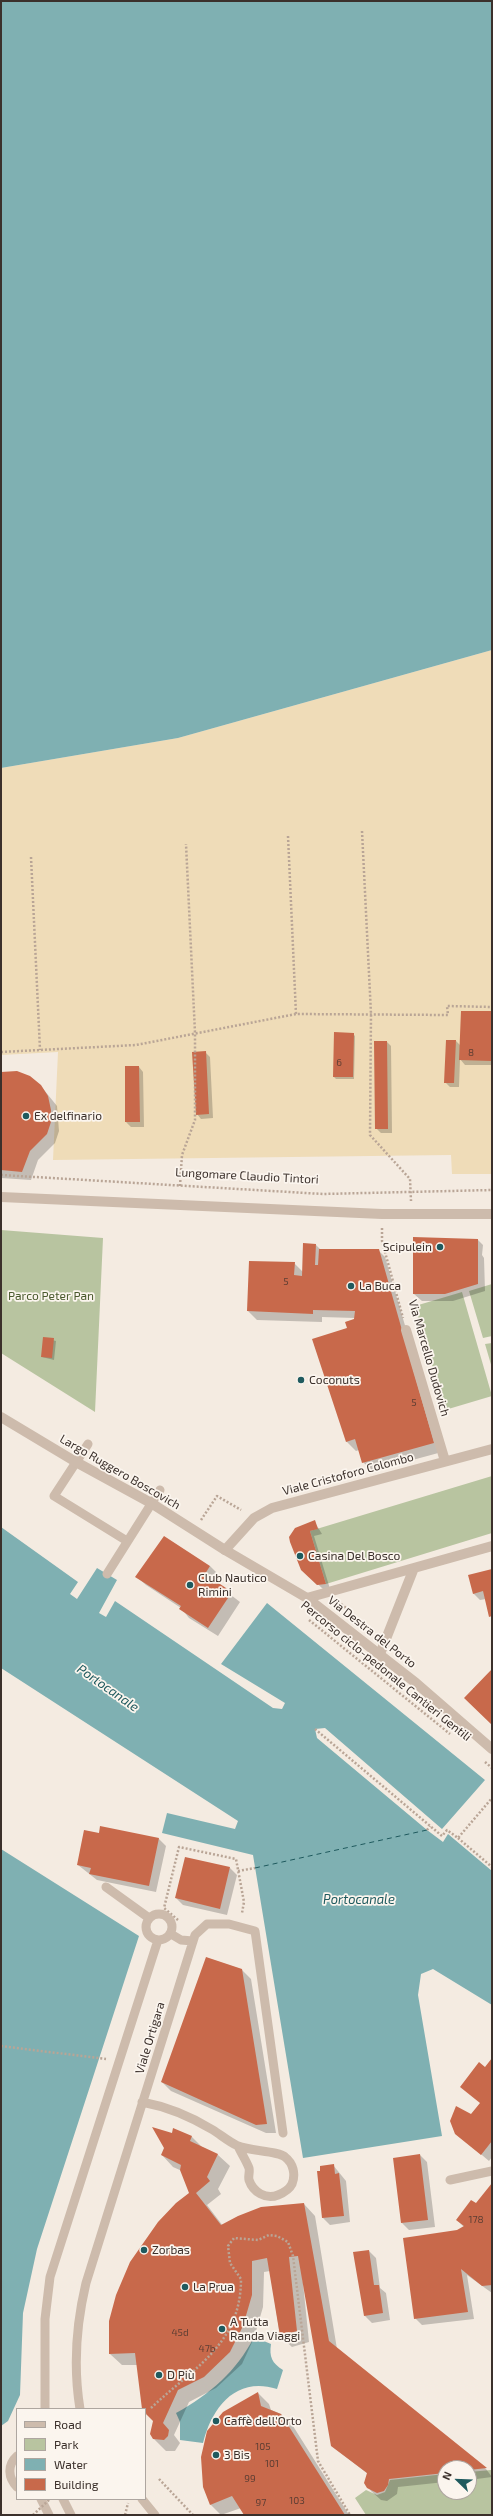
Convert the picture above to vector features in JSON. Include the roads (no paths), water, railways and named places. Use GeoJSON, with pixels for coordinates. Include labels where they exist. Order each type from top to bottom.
{"type":"FeatureCollection","features":[{"type":"Feature","properties":{"kind":"street"},"geometry":{"type":"LineString","coordinates":[[1,1196],[382,1214],[492,1214]]}},
{"type":"Feature","properties":{"kind":"street","name":"Via Marcello Dudovich"},"geometry":{"type":"LineString","coordinates":[[406,1330],[445,1461]]}},
{"type":"Feature","properties":{"kind":"street","name":"Largo Ruggero Boscovich"},"geometry":{"type":"LineString","coordinates":[[1,1417],[76,1462],[152,1503],[225,1550]]}},
{"type":"Feature","properties":{"kind":"street","name":"Viale Cristoforo Colombo"},"geometry":{"type":"LineString","coordinates":[[225,1550],[254,1518],[272,1508],[492,1449]]}},
{"type":"Feature","properties":{"kind":"street"},"geometry":{"type":"LineString","coordinates":[[307,1598],[492,1546]]}},
{"type":"Feature","properties":{"kind":"street","name":"Via Destra del Porto"},"geometry":{"type":"LineString","coordinates":[[225,1550],[307,1598],[380,1654],[492,1749]]}},
{"type":"Feature","properties":{"kind":"street"},"geometry":{"type":"LineString","coordinates":[[380,1654],[414,1568]]}},
{"type":"Feature","properties":{"kind":"lane"},"geometry":{"type":"LineString","coordinates":[[88,1444],[54,1496],[127,1541]]}},
{"type":"Feature","properties":{"kind":"lane"},"geometry":{"type":"LineString","coordinates":[[107,1574],[160,1490]]}},
{"type":"Feature","properties":{"kind":"lane"},"geometry":{"type":"LineString","coordinates":[[106,1887],[149,1918]]}},
{"type":"Feature","properties":{"kind":"lane"},"geometry":{"type":"LineString","coordinates":[[157,1913],[166,1914],[173,1925],[171,1934],[164,1939],[158,1940],[152,1938],[146,1930],[149,1918],[157,1913]]}},
{"type":"Feature","properties":{"kind":"lane","name":"Viale Ortigara"},"geometry":{"type":"LineString","coordinates":[[80,2408],[76,2385],[76,2350],[79,2311],[96,2250],[193,1941],[195,1935],[207,1924],[229,1924],[254,1931],[283,2133]]}},
{"type":"Feature","properties":{"kind":"lane"},"geometry":{"type":"LineString","coordinates":[[171,1934],[181,1940],[193,1941]]}},
{"type":"Feature","properties":{"kind":"lane"},"geometry":{"type":"LineString","coordinates":[[45,2408],[45,2319],[50,2277],[158,1940]]}},
{"type":"Feature","properties":{"kind":"lane"},"geometry":{"type":"LineString","coordinates":[[142,2102],[168,2107],[194,2118],[238,2146],[284,2156],[291,2164],[294,2174],[291,2185],[284,2193],[274,2197],[263,2196],[254,2189],[249,2180],[249,2169],[238,2146]]}},
{"type":"Feature","properties":{"kind":"lane"},"geometry":{"type":"LineString","coordinates":[[450,2180],[492,2170]]}},
{"type":"Feature","properties":{"kind":"lane"},"geometry":{"type":"LineString","coordinates":[[16,2457],[5,2473],[16,2486]]}},
{"type":"Feature","properties":{"kind":"lane"},"geometry":{"type":"LineString","coordinates":[[42,2500],[49,2515]]}},
{"type":"Feature","properties":{"kind":"lane"},"geometry":{"type":"LineString","coordinates":[[64,2500],[71,2515]]}},
{"type":"Feature","properties":{"kind":"lane"},"geometry":{"type":"LineString","coordinates":[[146,2507],[155,2515]]}},
{"type":"Feature","properties":{"kind":"water"},"geometry":{"type":"Polygon","coordinates":[[[1,1],[492,1],[492,650],[178,738],[1,768],[1,1]]]}},
{"type":"Feature","properties":{"kind":"water","name":"Portocanale"},"geometry":{"type":"Polygon","coordinates":[[[1,1527],[78,1582],[70,1594],[77,1599],[97,1568],[117,1580],[99,1613],[106,1617],[115,1601],[273,1708],[282,1709],[285,1703],[221,1664],[267,1603],[485,1780],[442,1829],[325,1728],[315,1729],[317,1738],[427,1830],[443,1842],[448,1834],[492,1871],[492,2005],[433,1969],[421,1974],[418,1995],[442,2136],[303,2158],[253,1855],[162,1833],[167,1813],[235,1829],[238,1821],[1,1668],[1,1527]]]}},
{"type":"Feature","properties":{"kind":"water"},"geometry":{"type":"Polygon","coordinates":[[[1,1849],[139,1936],[37,2249],[23,2313],[20,2395],[8,2421],[1,2426],[1,1849]]]}},
{"type":"Feature","properties":{"kind":"water"},"geometry":{"type":"Polygon","coordinates":[[[254,2337],[271,2344],[270,2353],[272,2359],[276,2365],[283,2370],[277,2389],[262,2386],[249,2387],[238,2391],[228,2398],[220,2407],[207,2430],[203,2443],[180,2440],[180,2422],[176,2413],[200,2398],[221,2381],[239,2361],[254,2337]]]}},
{"type":"Feature","properties":{"kind":"place","name":"Ex delfinario"},"geometry":{"type":"Point","coordinates":[26,1116]}},
{"type":"Feature","properties":{"kind":"place","name":"Scipulein"},"geometry":{"type":"Point","coordinates":[440,1247]}},
{"type":"Feature","properties":{"kind":"place","name":"La Buca"},"geometry":{"type":"Point","coordinates":[351,1286]}},
{"type":"Feature","properties":{"kind":"place","name":"Coconuts"},"geometry":{"type":"Point","coordinates":[301,1380]}},
{"type":"Feature","properties":{"kind":"place","name":"Casina Del Bosco"},"geometry":{"type":"Point","coordinates":[300,1556]}},
{"type":"Feature","properties":{"kind":"place","name":"Club Nautico Rimini"},"geometry":{"type":"Point","coordinates":[190,1585]}},
{"type":"Feature","properties":{"kind":"place","name":"Zorbas"},"geometry":{"type":"Point","coordinates":[144,2250]}},
{"type":"Feature","properties":{"kind":"place","name":"La Prua"},"geometry":{"type":"Point","coordinates":[185,2287]}},
{"type":"Feature","properties":{"kind":"place","name":"A Tutta Randa Viaggi"},"geometry":{"type":"Point","coordinates":[222,2329]}},
{"type":"Feature","properties":{"kind":"place","name":"D Più"},"geometry":{"type":"Point","coordinates":[159,2375]}},
{"type":"Feature","properties":{"kind":"place","name":"Caffè dell'Orto"},"geometry":{"type":"Point","coordinates":[216,2421]}},
{"type":"Feature","properties":{"kind":"place","name":"3 Bis"},"geometry":{"type":"Point","coordinates":[216,2455]}},
{"type":"Feature","properties":{"kind":"park label","name":"Parco Peter Pan"},"geometry":{"type":"Point","coordinates":[51,1296]}}]}
